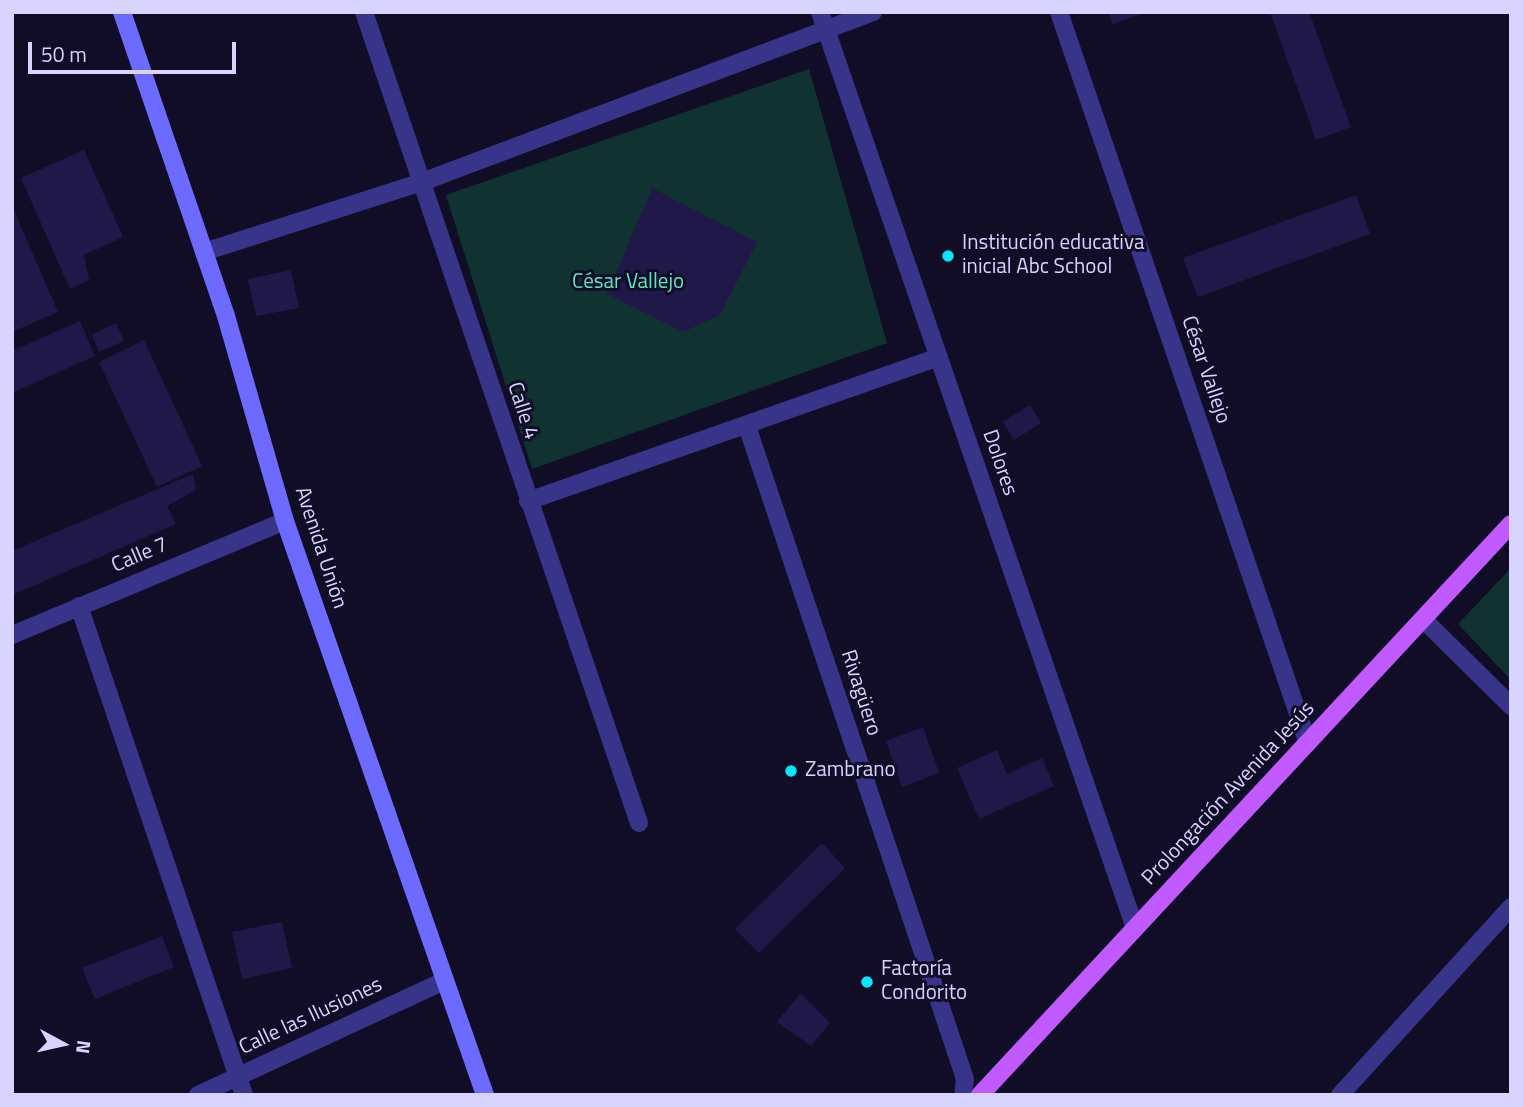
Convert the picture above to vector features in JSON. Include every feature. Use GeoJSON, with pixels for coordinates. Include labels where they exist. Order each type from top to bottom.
{"type":"FeatureCollection","features":[{"type":"Feature","properties":{"kind":"main road","name":"Prolongación Avenida Jesús"},"geometry":{"type":"LineString","coordinates":[[981,1095],[1511,524]]}},
{"type":"Feature","properties":{"kind":"street","name":"Avenida Unión"},"geometry":{"type":"LineString","coordinates":[[122,12],[226,316],[285,521],[485,1095]]}},
{"type":"Feature","properties":{"kind":"street","name":"Calle 4"},"geometry":{"type":"LineString","coordinates":[[364,12],[639,823]]}},
{"type":"Feature","properties":{"kind":"street","name":"Dolores"},"geometry":{"type":"LineString","coordinates":[[820,12],[1135,928]]}},
{"type":"Feature","properties":{"kind":"street"},"geometry":{"type":"LineString","coordinates":[[204,253],[422,182],[873,12]]}},
{"type":"Feature","properties":{"kind":"street","name":"César Vallejo"},"geometry":{"type":"LineString","coordinates":[[1059,12],[1308,743]]}},
{"type":"Feature","properties":{"kind":"street"},"geometry":{"type":"LineString","coordinates":[[528,501],[939,357]]}},
{"type":"Feature","properties":{"kind":"street","name":"Rivagüero"},"geometry":{"type":"LineString","coordinates":[[747,425],[965,1079],[962,1095]]}},
{"type":"Feature","properties":{"kind":"street","name":"Calle 7"},"geometry":{"type":"LineString","coordinates":[[12,635],[285,521]]}},
{"type":"Feature","properties":{"kind":"street"},"geometry":{"type":"LineString","coordinates":[[79,606],[244,1095]]}},
{"type":"Feature","properties":{"kind":"street"},"geometry":{"type":"LineString","coordinates":[[1423,619],[1511,706]]}},
{"type":"Feature","properties":{"kind":"street"},"geometry":{"type":"LineString","coordinates":[[1340,1095],[1511,907]]}},
{"type":"Feature","properties":{"kind":"street","name":"Calle las Ilusiones"},"geometry":{"type":"LineString","coordinates":[[198,1095],[444,981]]}},
{"type":"Feature","properties":{"kind":"green space","name":"César Vallejo"},"geometry":{"type":"Polygon","coordinates":[[[809,69],[887,343],[532,469],[446,195],[809,69]]]}},
{"type":"Feature","properties":{"kind":"green space"},"geometry":{"type":"Polygon","coordinates":[[[1511,568],[1511,680],[1458,624],[1511,568]]]}},
{"type":"Feature","properties":{"kind":"building"},"geometry":{"type":"Polygon","coordinates":[[[1108,12],[1145,12],[1145,13],[1113,24],[1108,12]]]}},
{"type":"Feature","properties":{"kind":"building"},"geometry":{"type":"Polygon","coordinates":[[[1270,12],[1309,12],[1351,127],[1316,140],[1270,12]]]}},
{"type":"Feature","properties":{"kind":"building"},"geometry":{"type":"Polygon","coordinates":[[[84,150],[123,237],[84,255],[89,280],[70,289],[21,178],[84,150]]]}},
{"type":"Feature","properties":{"kind":"building"},"geometry":{"type":"Polygon","coordinates":[[[652,188],[757,242],[720,315],[683,332],[607,294],[652,188]]]}},
{"type":"Feature","properties":{"kind":"building"},"geometry":{"type":"Polygon","coordinates":[[[1356,195],[1370,234],[1198,297],[1183,258],[1356,195]]]}},
{"type":"Feature","properties":{"kind":"building"},"geometry":{"type":"Polygon","coordinates":[[[12,206],[58,312],[12,332],[12,206]]]}},
{"type":"Feature","properties":{"kind":"building"},"geometry":{"type":"Polygon","coordinates":[[[291,270],[299,308],[256,316],[248,279],[291,270]]]}},
{"type":"Feature","properties":{"kind":"building"},"geometry":{"type":"Polygon","coordinates":[[[80,321],[95,356],[12,393],[12,351],[80,321]]]}},
{"type":"Feature","properties":{"kind":"building"},"geometry":{"type":"Polygon","coordinates":[[[116,323],[124,341],[99,352],[92,335],[116,323]]]}},
{"type":"Feature","properties":{"kind":"building"},"geometry":{"type":"Polygon","coordinates":[[[144,340],[202,466],[157,487],[99,362],[144,340]]]}},
{"type":"Feature","properties":{"kind":"building"},"geometry":{"type":"Polygon","coordinates":[[[1030,405],[1041,423],[1014,440],[1003,422],[1030,405]]]}},
{"type":"Feature","properties":{"kind":"building"},"geometry":{"type":"Polygon","coordinates":[[[193,474],[196,490],[167,506],[176,524],[12,595],[12,551],[193,474]]]}},
{"type":"Feature","properties":{"kind":"building"},"geometry":{"type":"Polygon","coordinates":[[[923,727],[939,773],[902,787],[886,741],[923,727]]]}},
{"type":"Feature","properties":{"kind":"building"},"geometry":{"type":"Polygon","coordinates":[[[997,750],[1007,774],[1042,758],[1054,786],[979,819],[957,768],[997,750]]]}},
{"type":"Feature","properties":{"kind":"building"},"geometry":{"type":"Polygon","coordinates":[[[822,843],[845,868],[759,953],[735,929],[822,843]]]}},
{"type":"Feature","properties":{"kind":"building"},"geometry":{"type":"Polygon","coordinates":[[[282,922],[292,968],[242,979],[232,932],[282,922]]]}},
{"type":"Feature","properties":{"kind":"building"},"geometry":{"type":"Polygon","coordinates":[[[162,936],[174,967],[95,999],[82,968],[162,936]]]}},
{"type":"Feature","properties":{"kind":"building"},"geometry":{"type":"Polygon","coordinates":[[[801,993],[830,1023],[811,1046],[777,1022],[801,993]]]}},
{"type":"Feature","properties":{"kind":"place","name":"Institución educativa inicial Abc School"},"geometry":{"type":"Point","coordinates":[948,256]}},
{"type":"Feature","properties":{"kind":"place","name":"Zambrano"},"geometry":{"type":"Point","coordinates":[791,771]}},
{"type":"Feature","properties":{"kind":"place","name":"Factoría Condorito"},"geometry":{"type":"Point","coordinates":[867,982]}}]}
